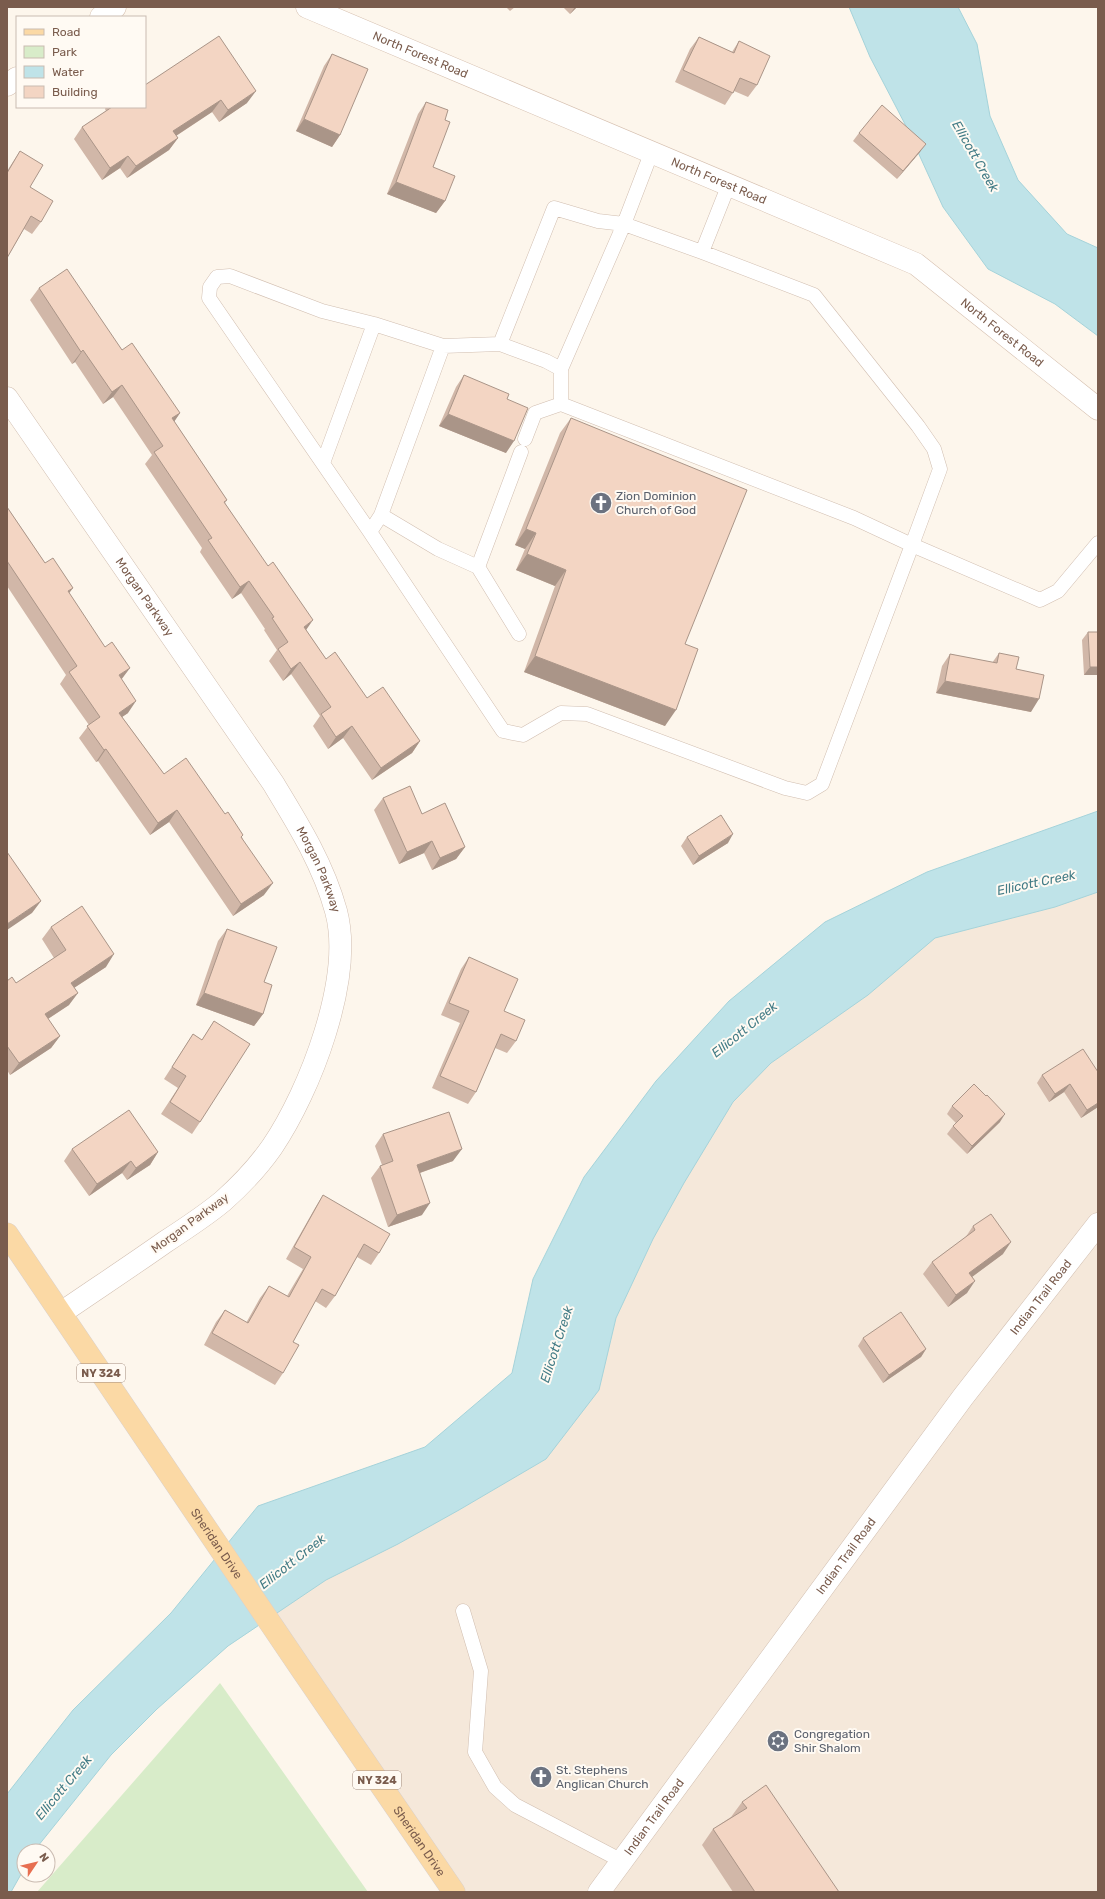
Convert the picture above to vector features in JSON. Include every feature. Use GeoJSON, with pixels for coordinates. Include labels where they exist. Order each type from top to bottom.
{"type":"FeatureCollection","features":[{"type":"Feature","properties":{"kind":"main road","name":"Sheridan Drive"},"geometry":{"type":"LineString","coordinates":[[7,1234],[454,1892]]}},
{"type":"Feature","properties":{"kind":"street"},"geometry":{"type":"LineString","coordinates":[[102,16],[115,7]]}},
{"type":"Feature","properties":{"kind":"street","name":"North Forest Road"},"geometry":{"type":"LineString","coordinates":[[307,7],[652,151],[916,264],[1098,409]]}},
{"type":"Feature","properties":{"kind":"street"},"geometry":{"type":"LineString","coordinates":[[7,85],[16,79]]}},
{"type":"Feature","properties":{"kind":"street","name":"Morgan Parkway"},"geometry":{"type":"LineString","coordinates":[[7,398],[272,783],[309,844],[326,882],[336,913],[341,943],[340,964],[335,997],[313,1066],[295,1108],[272,1147],[248,1177],[221,1202],[61,1313]]}},
{"type":"Feature","properties":{"kind":"street","name":"Indian Trail Road"},"geometry":{"type":"LineString","coordinates":[[599,1892],[963,1397],[1098,1224]]}},
{"type":"Feature","properties":{"kind":"lane"},"geometry":{"type":"LineString","coordinates":[[562,404],[561,369],[624,224],[652,151]]}},
{"type":"Feature","properties":{"kind":"lane"},"geometry":{"type":"LineString","coordinates":[[702,252],[729,184]]}},
{"type":"Feature","properties":{"kind":"lane"},"geometry":{"type":"LineString","coordinates":[[500,344],[554,208],[598,221],[624,224],[814,295],[918,426],[934,449],[940,469],[822,784],[808,793],[785,788],[587,714],[561,713],[523,735],[503,731],[370,532],[209,298],[210,287],[217,277],[230,276],[322,311],[374,324],[443,346],[500,344],[546,361],[561,369]]}},
{"type":"Feature","properties":{"kind":"lane"},"geometry":{"type":"LineString","coordinates":[[323,464],[374,324]]}},
{"type":"Feature","properties":{"kind":"lane"},"geometry":{"type":"LineString","coordinates":[[370,532],[381,515],[443,346]]}},
{"type":"Feature","properties":{"kind":"lane"},"geometry":{"type":"LineString","coordinates":[[478,567],[535,413],[562,404],[854,518],[912,545],[1040,600],[1058,591],[1098,544]]}},
{"type":"Feature","properties":{"kind":"lane"},"geometry":{"type":"LineString","coordinates":[[381,515],[438,550],[478,567],[519,634]]}},
{"type":"Feature","properties":{"kind":"lane"},"geometry":{"type":"LineString","coordinates":[[463,1611],[481,1671],[475,1752],[495,1787],[515,1805],[622,1861]]}},
{"type":"Feature","properties":{"kind":"shaded area"},"geometry":{"type":"Polygon","coordinates":[[[1098,869],[1098,1892],[454,1892],[249,1592],[534,1413],[580,1269],[888,914],[1098,869]]]}},
{"type":"Feature","properties":{"kind":"green space"},"geometry":{"type":"Polygon","coordinates":[[[220,1683],[368,1892],[37,1892],[45,1883],[56,1883],[56,1870],[220,1683]]]}},
{"type":"Feature","properties":{"kind":"water","name":"Ellicott Creek"},"geometry":{"type":"Polygon","coordinates":[[[849,7],[958,7],[977,44],[990,116],[1018,180],[1067,234],[1098,248],[1098,336],[1055,304],[988,269],[943,207],[906,126],[870,57],[849,7]]]}},
{"type":"Feature","properties":{"kind":"water","name":"Ellicott Creek"},"geometry":{"type":"Polygon","coordinates":[[[1098,811],[1098,892],[1055,907],[935,938],[868,995],[771,1063],[733,1102],[684,1183],[653,1239],[616,1318],[599,1390],[546,1459],[398,1544],[326,1580],[228,1646],[157,1709],[111,1755],[40,1843],[16,1843],[16,1883],[11,1892],[7,1892],[7,1794],[73,1710],[171,1613],[258,1506],[425,1447],[512,1373],[533,1279],[584,1177],[656,1081],[729,1001],[825,922],[927,872],[1098,811]]]}},
{"type":"Feature","properties":{"kind":"building"},"geometry":{"type":"Polygon","coordinates":[[[219,36],[256,91],[228,110],[221,100],[173,131],[178,138],[136,166],[128,156],[110,168],[82,127],[110,108],[146,108],[146,84],[219,36]]]}},
{"type":"Feature","properties":{"kind":"building"},"geometry":{"type":"Polygon","coordinates":[[[699,37],[734,53],[739,41],[770,56],[757,85],[740,78],[733,93],[683,70],[699,37]]]}},
{"type":"Feature","properties":{"kind":"building"},"geometry":{"type":"Polygon","coordinates":[[[332,54],[368,69],[340,135],[304,119],[332,54]]]}},
{"type":"Feature","properties":{"kind":"building"},"geometry":{"type":"Polygon","coordinates":[[[426,102],[448,110],[445,120],[450,122],[433,167],[455,176],[445,201],[396,182],[426,102]]]}},
{"type":"Feature","properties":{"kind":"building"},"geometry":{"type":"Polygon","coordinates":[[[882,105],[926,144],[903,171],[859,133],[882,105]]]}},
{"type":"Feature","properties":{"kind":"building"},"geometry":{"type":"Polygon","coordinates":[[[20,151],[43,165],[30,187],[53,201],[41,222],[31,216],[7,258],[7,173],[20,151]]]}},
{"type":"Feature","properties":{"kind":"building"},"geometry":{"type":"Polygon","coordinates":[[[67,269],[122,350],[132,343],[180,413],[172,418],[227,500],[224,502],[268,566],[273,562],[313,620],[304,627],[326,659],[335,652],[367,698],[383,687],[420,741],[381,768],[352,726],[336,737],[321,714],[331,707],[300,662],[291,669],[278,649],[288,642],[272,618],[274,617],[249,581],[240,587],[208,540],[212,538],[154,452],[163,446],[122,385],[112,392],[83,350],[81,352],[39,288],[67,269]]]}},
{"type":"Feature","properties":{"kind":"building"},"geometry":{"type":"Polygon","coordinates":[[[464,375],[509,394],[507,399],[528,408],[514,441],[448,414],[464,375]]]}},
{"type":"Feature","properties":{"kind":"building"},"geometry":{"type":"Polygon","coordinates":[[[571,418],[747,490],[685,644],[698,649],[676,710],[535,656],[566,570],[527,554],[536,533],[526,529],[571,418]]]}},
{"type":"Feature","properties":{"kind":"building"},"geometry":{"type":"Polygon","coordinates":[[[7,507],[45,563],[53,558],[73,588],[68,591],[105,647],[112,642],[130,668],[119,675],[136,701],[119,713],[164,774],[186,758],[225,814],[228,812],[243,835],[241,837],[273,883],[241,904],[177,810],[158,823],[106,749],[104,750],[87,726],[100,717],[69,672],[77,666],[7,561],[7,507]]]}},
{"type":"Feature","properties":{"kind":"building"},"geometry":{"type":"Polygon","coordinates":[[[1088,632],[1098,632],[1098,667],[1090,667],[1088,632]]]}},
{"type":"Feature","properties":{"kind":"building"},"geometry":{"type":"Polygon","coordinates":[[[999,653],[1019,657],[1016,669],[1044,675],[1039,699],[945,681],[950,654],[997,663],[999,653]]]}},
{"type":"Feature","properties":{"kind":"building"},"geometry":{"type":"Polygon","coordinates":[[[410,786],[422,814],[445,803],[465,847],[440,858],[432,841],[407,852],[383,798],[410,786]]]}},
{"type":"Feature","properties":{"kind":"building"},"geometry":{"type":"Polygon","coordinates":[[[721,815],[733,834],[699,856],[687,837],[721,815]]]}},
{"type":"Feature","properties":{"kind":"building"},"geometry":{"type":"Polygon","coordinates":[[[7,852],[41,901],[7,924],[7,852]]]}},
{"type":"Feature","properties":{"kind":"building"},"geometry":{"type":"Polygon","coordinates":[[[82,906],[114,954],[71,983],[78,993],[45,1014],[60,1036],[19,1063],[7,1046],[7,981],[12,977],[16,983],[66,950],[51,927],[82,906]]]}},
{"type":"Feature","properties":{"kind":"building"},"geometry":{"type":"Polygon","coordinates":[[[227,929],[277,947],[264,982],[272,985],[263,1014],[204,993],[227,929]]]}},
{"type":"Feature","properties":{"kind":"building"},"geometry":{"type":"Polygon","coordinates":[[[469,957],[518,979],[504,1011],[525,1020],[516,1041],[501,1034],[476,1092],[440,1076],[469,1011],[449,1003],[469,957]]]}},
{"type":"Feature","properties":{"kind":"building"},"geometry":{"type":"Polygon","coordinates":[[[214,1021],[250,1044],[200,1122],[170,1102],[186,1076],[172,1067],[193,1034],[202,1040],[214,1021]]]}},
{"type":"Feature","properties":{"kind":"building"},"geometry":{"type":"Polygon","coordinates":[[[1083,1049],[1098,1072],[1098,1103],[1087,1110],[1070,1084],[1055,1094],[1042,1075],[1083,1049]]]}},
{"type":"Feature","properties":{"kind":"building"},"geometry":{"type":"Polygon","coordinates":[[[974,1084],[1005,1114],[972,1146],[953,1126],[963,1116],[952,1106],[974,1084]]]}},
{"type":"Feature","properties":{"kind":"building"},"geometry":{"type":"Polygon","coordinates":[[[129,1110],[158,1152],[136,1168],[131,1161],[97,1184],[72,1149],[129,1110]]]}},
{"type":"Feature","properties":{"kind":"building"},"geometry":{"type":"Polygon","coordinates":[[[449,1112],[462,1149],[417,1165],[430,1203],[397,1215],[380,1166],[393,1161],[383,1134],[449,1112]]]}},
{"type":"Feature","properties":{"kind":"building"},"geometry":{"type":"Polygon","coordinates":[[[323,1195],[390,1234],[379,1253],[364,1244],[335,1296],[322,1289],[293,1342],[299,1345],[283,1373],[212,1333],[225,1310],[248,1323],[269,1286],[289,1297],[311,1257],[294,1247],[323,1195]]]}},
{"type":"Feature","properties":{"kind":"building"},"geometry":{"type":"Polygon","coordinates":[[[991,1214],[1011,1242],[969,1273],[975,1281],[956,1295],[932,1262],[975,1230],[973,1226],[991,1214]]]}},
{"type":"Feature","properties":{"kind":"building"},"geometry":{"type":"Polygon","coordinates":[[[901,1312],[926,1349],[889,1375],[863,1338],[901,1312]]]}},
{"type":"Feature","properties":{"kind":"building"},"geometry":{"type":"Polygon","coordinates":[[[766,1785],[839,1892],[755,1892],[713,1829],[747,1808],[742,1802],[766,1785]]]}},
{"type":"Feature","properties":{"kind":"place","name":"Zion Dominion Church of God"},"geometry":{"type":"Point","coordinates":[601,503]}},
{"type":"Feature","properties":{"kind":"place","name":"Congregation Shir Shalom"},"geometry":{"type":"Point","coordinates":[778,1741]}},
{"type":"Feature","properties":{"kind":"place","name":"St. Stephens Anglican Church"},"geometry":{"type":"Point","coordinates":[541,1777]}}]}
